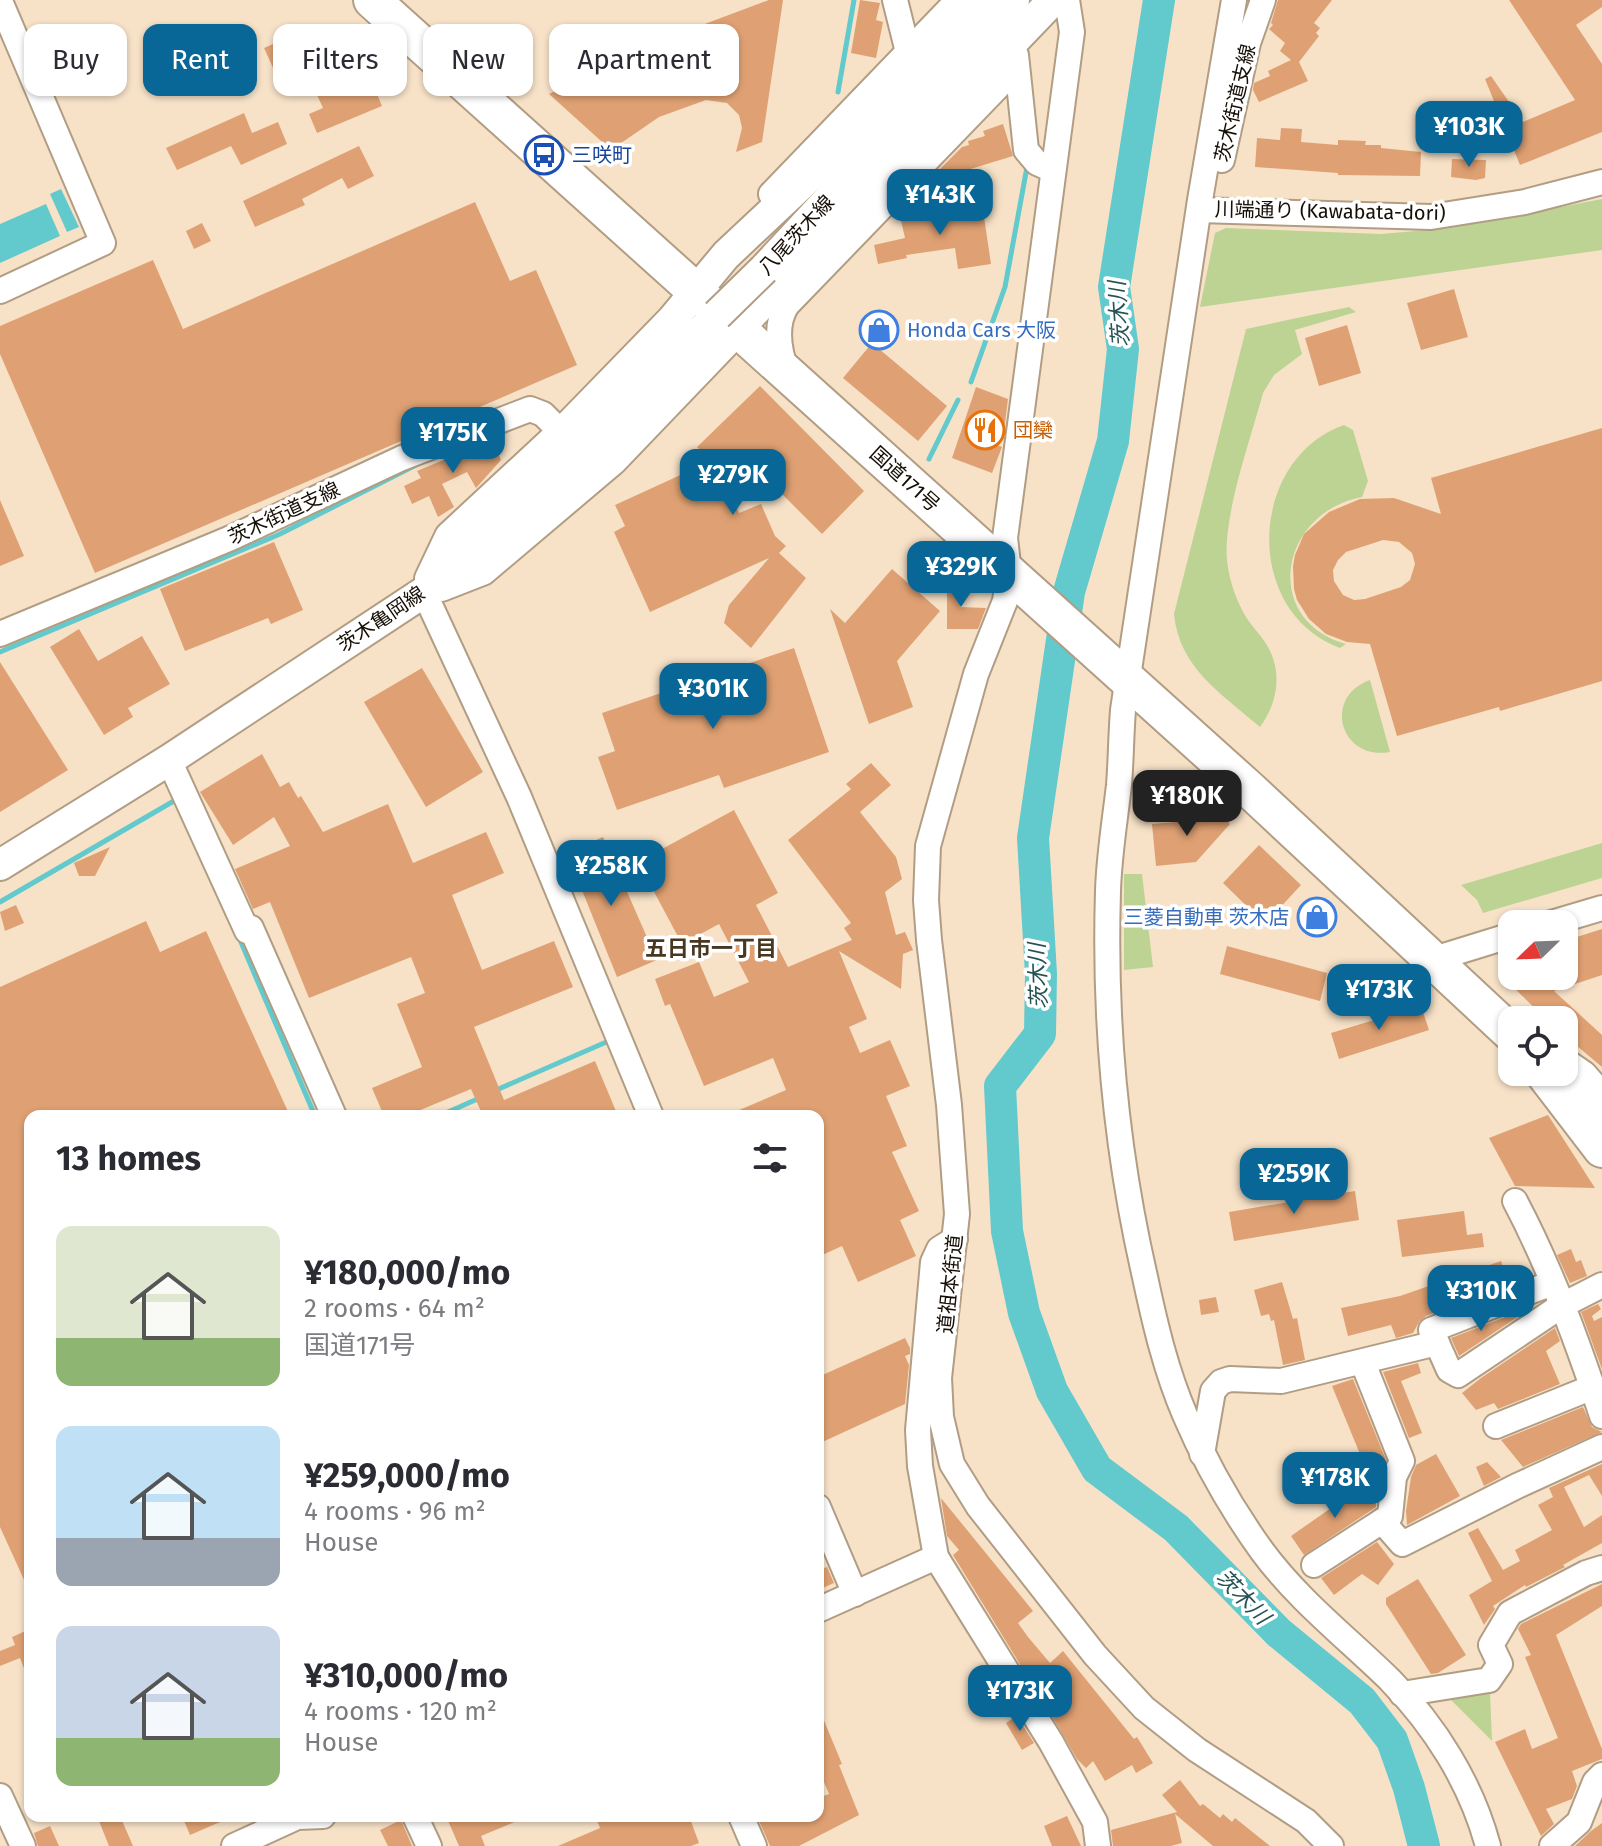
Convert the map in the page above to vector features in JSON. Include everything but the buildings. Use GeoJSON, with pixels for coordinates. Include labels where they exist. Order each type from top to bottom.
{"type":"FeatureCollection","features":[{"type":"Feature","properties":{"kind":"highway","name":"国道171号"},"geometry":{"type":"LineString","coordinates":[[372,0],[1249,789],[1498,1020]]}},
{"type":"Feature","properties":{"kind":"highway"},"geometry":{"type":"LineString","coordinates":[[1554,1086],[1602,1149]]}},
{"type":"Feature","properties":{"kind":"main road"},"geometry":{"type":"LineString","coordinates":[[717,312],[726,255],[892,99],[989,0]]}},
{"type":"Feature","properties":{"kind":"main road","name":"八尾茨木線"},"geometry":{"type":"LineString","coordinates":[[717,312],[764,269],[1014,0]]}},
{"type":"Feature","properties":{"kind":"main road","name":"八尾茨木線"},"geometry":{"type":"LineString","coordinates":[[938,84],[1026,0]]}},
{"type":"Feature","properties":{"kind":"main road"},"geometry":{"type":"LineString","coordinates":[[424,592],[482,570],[612,460],[717,312],[1053,0]]}},
{"type":"Feature","properties":{"kind":"main road"},"geometry":{"type":"LineString","coordinates":[[424,592],[450,537],[562,433],[672,320],[717,312]]}},
{"type":"Feature","properties":{"kind":"main road","name":"茨木亀岡線"},"geometry":{"type":"LineString","coordinates":[[0,865],[169,760],[424,592],[548,486],[717,312]]}},
{"type":"Feature","properties":{"kind":"street"},"geometry":{"type":"LineString","coordinates":[[895,0],[908,52]]}},
{"type":"Feature","properties":{"kind":"street"},"geometry":{"type":"LineString","coordinates":[[717,312],[699,267],[958,0]]}},
{"type":"Feature","properties":{"kind":"street","name":"道祖本街道"},"geometry":{"type":"LineString","coordinates":[[1067,0],[1072,32],[1005,538],[1016,579],[976,674],[927,858],[929,940],[950,1121],[957,1214],[939,1378],[941,1417],[952,1464],[978,1506],[1095,1655],[1144,1708],[1197,1750],[1306,1821],[1331,1846]]}},
{"type":"Feature","properties":{"kind":"street"},"geometry":{"type":"LineString","coordinates":[[1234,0],[1117,670],[1107,967],[1111,1051],[1133,1225],[1154,1321],[1183,1412],[1235,1513],[1277,1571],[1402,1694],[1432,1729],[1463,1779],[1488,1846]]}},
{"type":"Feature","properties":{"kind":"street","name":"茨木街道支線"},"geometry":{"type":"LineString","coordinates":[[1200,205],[1217,186],[1248,43],[1263,0]]}},
{"type":"Feature","properties":{"kind":"street"},"geometry":{"type":"LineString","coordinates":[[0,1],[103,243],[0,291]]}},
{"type":"Feature","properties":{"kind":"street"},"geometry":{"type":"LineString","coordinates":[[787,373],[779,332],[787,305],[1017,61],[1026,150],[1037,163],[1053,170]]}},
{"type":"Feature","properties":{"kind":"street","name":"川端通り (Kawabata-dori)"},"geometry":{"type":"LineString","coordinates":[[1200,205],[1431,217],[1525,202],[1602,182]]}},
{"type":"Feature","properties":{"kind":"street","name":"茨木街道支線"},"geometry":{"type":"LineString","coordinates":[[0,634],[231,538],[402,458],[530,409],[543,414],[562,433]]}},
{"type":"Feature","properties":{"kind":"street"},"geometry":{"type":"LineString","coordinates":[[424,592],[519,797],[649,1110]]}},
{"type":"Feature","properties":{"kind":"street"},"geometry":{"type":"LineString","coordinates":[[169,760],[247,931],[251,928],[331,1110]]}},
{"type":"Feature","properties":{"kind":"street"},"geometry":{"type":"LineString","coordinates":[[1578,915],[1602,908]]}},
{"type":"Feature","properties":{"kind":"street"},"geometry":{"type":"LineString","coordinates":[[1431,960],[1498,939]]}},
{"type":"Feature","properties":{"kind":"street"},"geometry":{"type":"LineString","coordinates":[[1515,1201],[1530,1229],[1595,1383],[1602,1416]]}},
{"type":"Feature","properties":{"kind":"street"},"geometry":{"type":"LineString","coordinates":[[955,1239],[939,1249],[933,1262],[920,1397],[920,1466],[936,1557],[1051,1742],[1095,1822],[1098,1846]]}},
{"type":"Feature","properties":{"kind":"street"},"geometry":{"type":"LineString","coordinates":[[1552,1283],[1431,1330],[1449,1370],[1458,1375],[1561,1306],[1602,1285]]}},
{"type":"Feature","properties":{"kind":"street"},"geometry":{"type":"LineString","coordinates":[[1202,1454],[1213,1391],[1221,1382],[1230,1379],[1281,1381],[1437,1343]]}},
{"type":"Feature","properties":{"kind":"street"},"geometry":{"type":"LineString","coordinates":[[1314,1565],[1390,1516],[1394,1477],[1402,1461],[1363,1363]]}},
{"type":"Feature","properties":{"kind":"street"},"geometry":{"type":"LineString","coordinates":[[1496,1426],[1595,1383]]}},
{"type":"Feature","properties":{"kind":"street"},"geometry":{"type":"LineString","coordinates":[[1382,1521],[1402,1544],[1602,1447]]}},
{"type":"Feature","properties":{"kind":"street"},"geometry":{"type":"LineString","coordinates":[[824,1521],[855,1594]]}},
{"type":"Feature","properties":{"kind":"street"},"geometry":{"type":"LineString","coordinates":[[824,1607],[936,1557]]}},
{"type":"Feature","properties":{"kind":"street"},"geometry":{"type":"LineString","coordinates":[[1402,1694],[1489,1680],[1500,1664],[1491,1645],[1510,1613],[1586,1573],[1602,1568]]}},
{"type":"Feature","properties":{"kind":"street"},"geometry":{"type":"LineString","coordinates":[[1552,1846],[1579,1822],[1595,1782],[1602,1775]]}},
{"type":"Feature","properties":{"kind":"street"},"geometry":{"type":"LineString","coordinates":[[0,1796],[23,1846]]}},
{"type":"Feature","properties":{"kind":"street"},"geometry":{"type":"LineString","coordinates":[[234,1846],[286,1822]]}},
{"type":"Feature","properties":{"kind":"street"},"geometry":{"type":"LineString","coordinates":[[418,1822],[429,1846]]}},
{"type":"Feature","properties":{"kind":"street"},"geometry":{"type":"LineString","coordinates":[[744,1822],[754,1846]]}},
{"type":"Feature","properties":{"kind":"green space"},"geometry":{"type":"Polygon","coordinates":[[[1602,199],[1602,250],[1200,307],[1215,233],[1226,228],[1381,234],[1450,228],[1602,199]]]}},
{"type":"Feature","properties":{"kind":"green space"},"geometry":{"type":"Polygon","coordinates":[[[1349,307],[1356,312],[1295,330],[1302,354],[1274,375],[1263,393],[1233,499],[1227,542],[1229,575],[1242,610],[1273,657],[1277,678],[1271,709],[1260,727],[1217,691],[1193,665],[1184,650],[1174,614],[1246,329],[1349,307]]]}},
{"type":"Feature","properties":{"kind":"green space"},"geometry":{"type":"Polygon","coordinates":[[[1344,425],[1353,430],[1368,481],[1362,497],[1334,507],[1313,523],[1298,544],[1291,568],[1292,591],[1301,613],[1319,631],[1346,644],[1340,648],[1308,629],[1286,603],[1273,571],[1269,536],[1275,501],[1289,469],[1312,443],[1344,425]]]}},
{"type":"Feature","properties":{"kind":"green space"},"geometry":{"type":"Polygon","coordinates":[[[1370,680],[1390,752],[1373,752],[1359,747],[1349,738],[1343,726],[1342,713],[1346,700],[1355,688],[1370,680]]]}},
{"type":"Feature","properties":{"kind":"green space"},"geometry":{"type":"Polygon","coordinates":[[[1602,843],[1602,878],[1483,913],[1477,900],[1461,885],[1602,843]]]}},
{"type":"Feature","properties":{"kind":"green space"},"geometry":{"type":"Polygon","coordinates":[[[1124,874],[1142,874],[1153,967],[1124,970],[1124,874]]]}},
{"type":"Feature","properties":{"kind":"green space"},"geometry":{"type":"Polygon","coordinates":[[[1490,1693],[1492,1741],[1446,1695],[1490,1693]]]}},
{"type":"Feature","properties":{"kind":"water"},"geometry":{"type":"Polygon","coordinates":[[[61,189],[79,227],[67,232],[50,194],[61,189]]]}},
{"type":"Feature","properties":{"kind":"water"},"geometry":{"type":"Polygon","coordinates":[[[46,204],[60,236],[0,263],[0,224],[46,204]]]}},
{"type":"Feature","properties":{"kind":"waterway"},"geometry":{"type":"LineString","coordinates":[[838,92],[854,0]]}},
{"type":"Feature","properties":{"kind":"waterway","name":"茨木川"},"geometry":{"type":"LineString","coordinates":[[1159,0],[1114,287],[1123,349],[1113,441],[1069,592],[1033,838],[1041,974],[1040,1034],[1000,1086],[1007,1231],[1024,1313],[1052,1391],[1097,1469],[1176,1528],[1279,1633],[1362,1701],[1392,1740],[1409,1788],[1424,1846]]}},
{"type":"Feature","properties":{"kind":"waterway"},"geometry":{"type":"LineString","coordinates":[[971,382],[1005,287],[1027,167]]}},
{"type":"Feature","properties":{"kind":"waterway"},"geometry":{"type":"LineString","coordinates":[[929,459],[958,400]]}},
{"type":"Feature","properties":{"kind":"waterway"},"geometry":{"type":"LineString","coordinates":[[0,652],[280,534],[418,464]]}},
{"type":"Feature","properties":{"kind":"waterway"},"geometry":{"type":"LineString","coordinates":[[0,902],[179,798]]}},
{"type":"Feature","properties":{"kind":"waterway"},"geometry":{"type":"LineString","coordinates":[[238,935],[312,1110]]}},
{"type":"Feature","properties":{"kind":"waterway"},"geometry":{"type":"LineString","coordinates":[[494,1091],[611,1040]]}},
{"type":"Feature","properties":{"kind":"waterway"},"geometry":{"type":"LineString","coordinates":[[453,1110],[482,1097]]}},
{"type":"Feature","properties":{"kind":"place","name":"三咲町"},"geometry":{"type":"Point","coordinates":[544,155]}},
{"type":"Feature","properties":{"kind":"place","name":"Honda Cars 大阪"},"geometry":{"type":"Point","coordinates":[879,330]}},
{"type":"Feature","properties":{"kind":"place","name":"団欒"},"geometry":{"type":"Point","coordinates":[985,430]}},
{"type":"Feature","properties":{"kind":"place","name":"三菱自動車 茨木店"},"geometry":{"type":"Point","coordinates":[1317,917]}},
{"type":"Feature","properties":{"kind":"district","name":"五日市一丁目"},"geometry":{"type":"Point","coordinates":[711,948]}}]}
